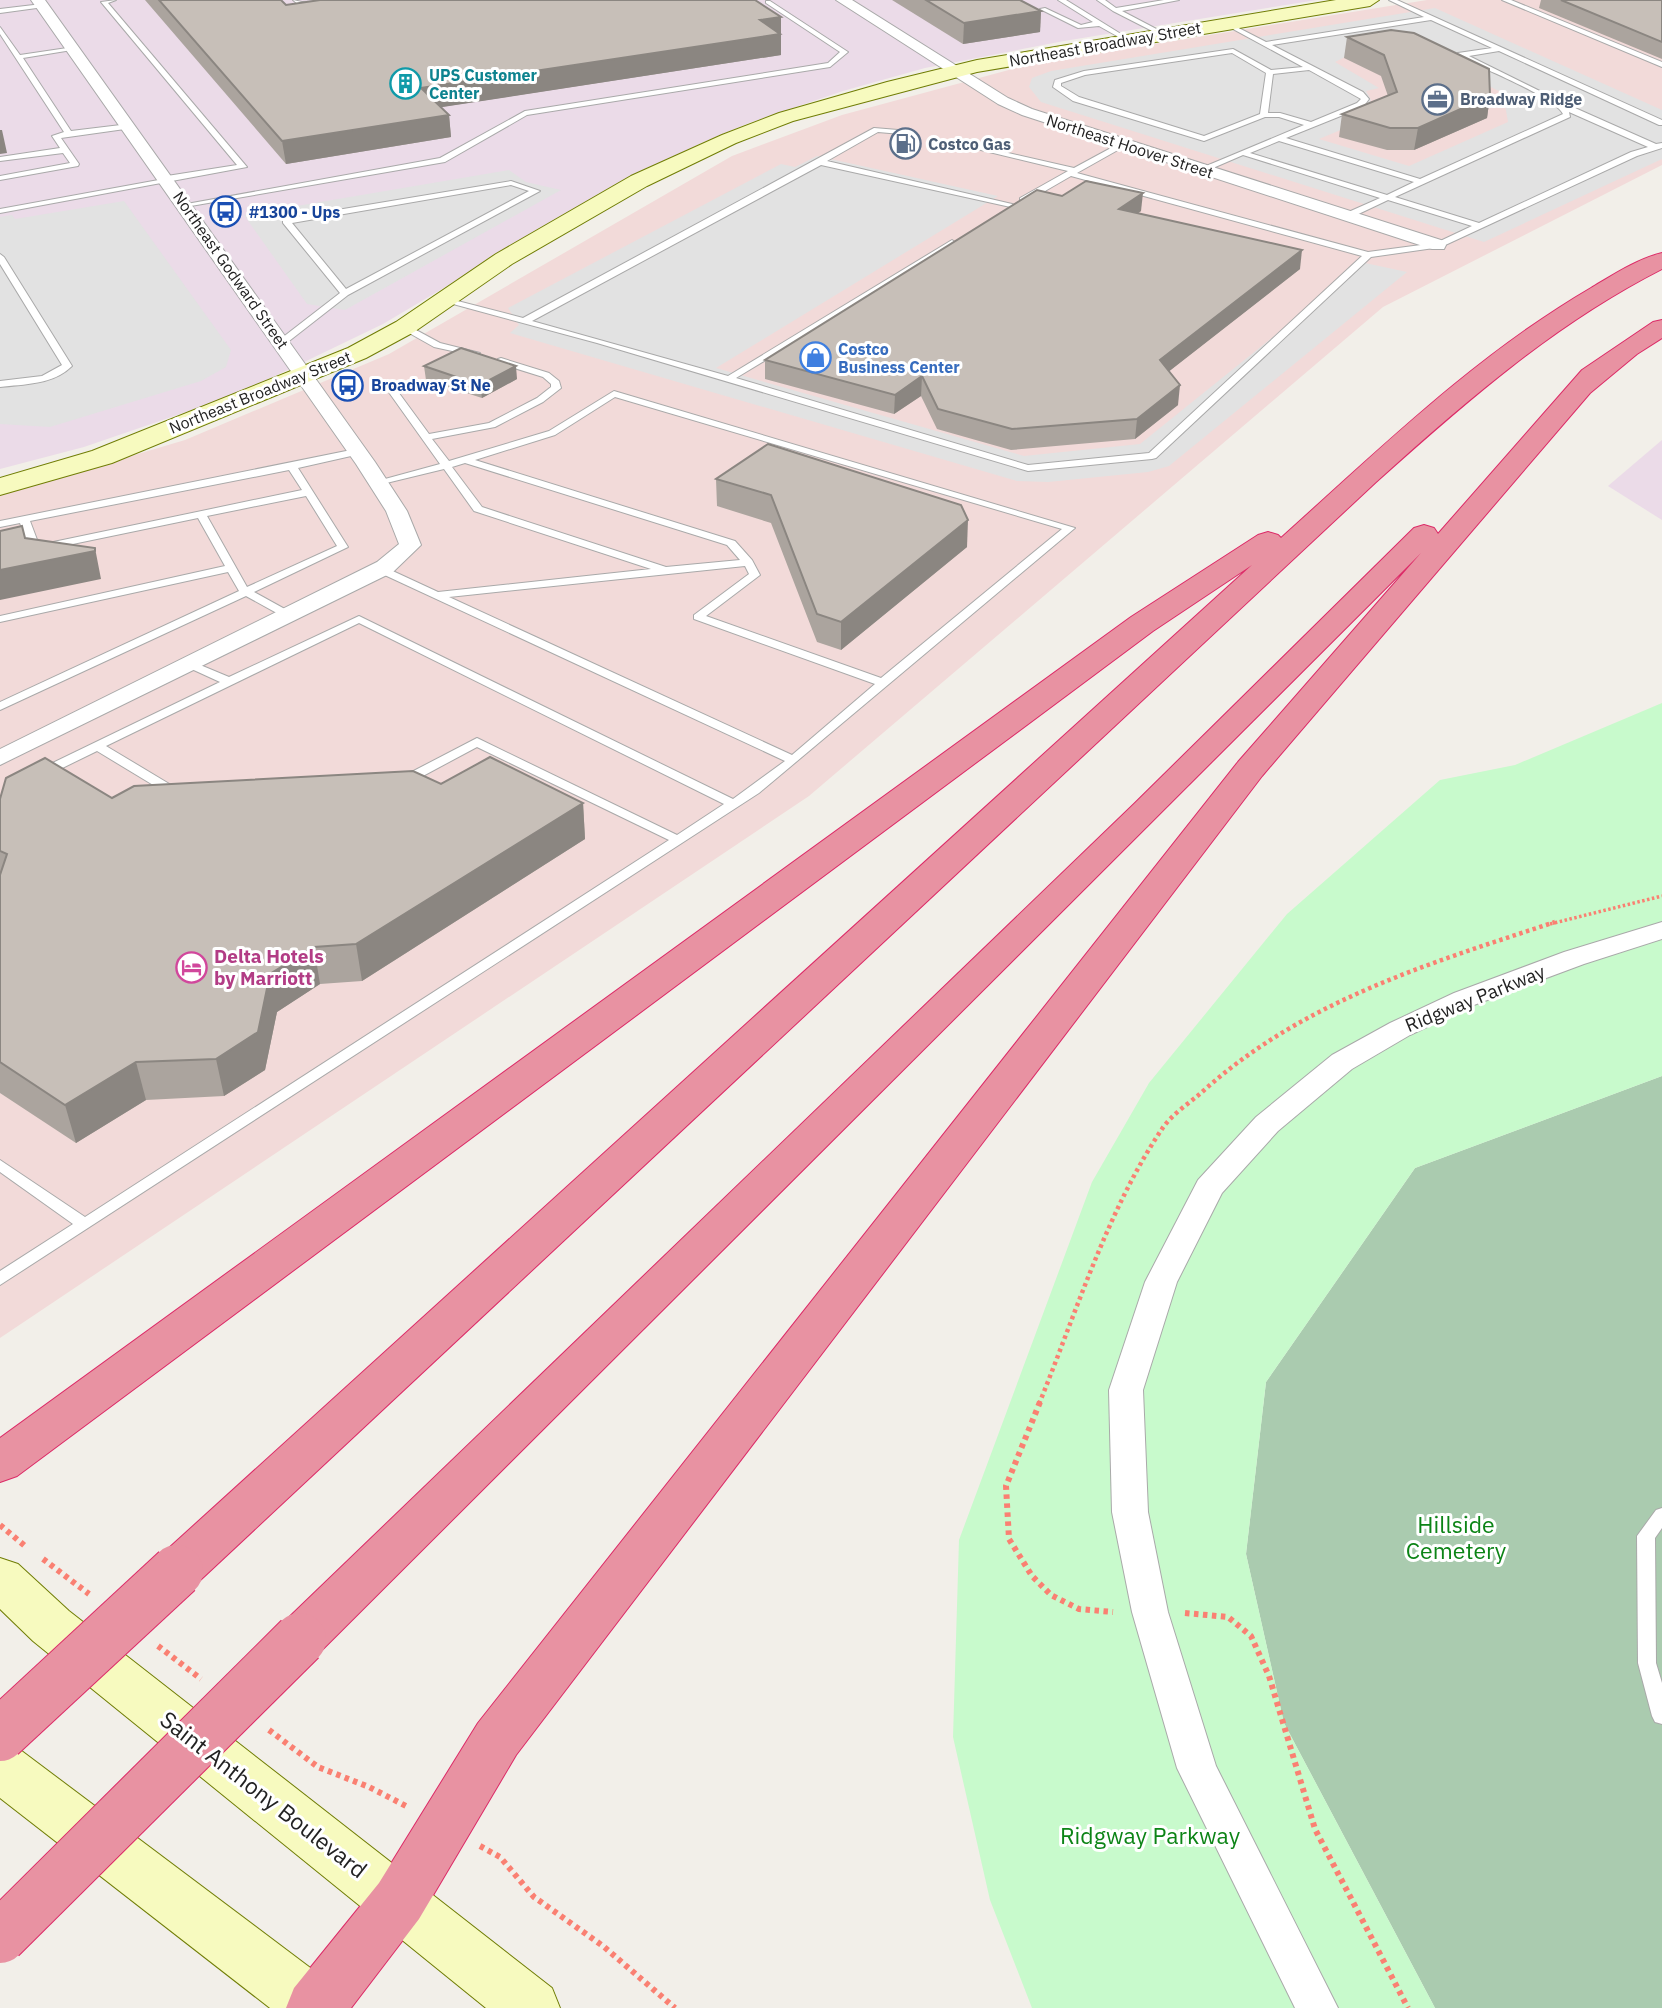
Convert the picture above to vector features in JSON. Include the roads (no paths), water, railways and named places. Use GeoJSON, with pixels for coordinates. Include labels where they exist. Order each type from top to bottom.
{"type":"FeatureCollection","features":[{"type":"Feature","properties":{"kind":"highway"},"geometry":{"type":"LineString","coordinates":[[0,1735],[1366,476],[1516,347],[1584,301],[1662,260]]}},
{"type":"Feature","properties":{"kind":"highway"},"geometry":{"type":"LineString","coordinates":[[0,1937],[300,1639],[1146,811],[1395,561],[1591,376],[1662,327]]}},
{"type":"Feature","properties":{"kind":"highway"},"geometry":{"type":"LineString","coordinates":[[316,2008],[399,1901],[497,1739],[1250,769],[1591,376]]}},
{"type":"Feature","properties":{"kind":"highway"},"geometry":{"type":"LineString","coordinates":[[0,1463],[1142,624],[1366,476]]}},
{"type":"Feature","properties":{"kind":"main road","name":"Northeast Broadway Street"},"geometry":{"type":"LineString","coordinates":[[0,487],[103,457],[157,433],[303,377],[405,327],[470,285],[486,282],[520,267],[657,184],[709,158],[843,101],[955,71],[1126,39],[1370,0]]}},
{"type":"Feature","properties":{"kind":"main road","name":"Northeast Broadway Street"},"geometry":{"type":"LineString","coordinates":[[0,475],[157,433]]}},
{"type":"Feature","properties":{"kind":"main road","name":"Saint Anthony Boulevard"},"geometry":{"type":"LineString","coordinates":[[0,1578],[51,1626],[531,2008]]}},
{"type":"Feature","properties":{"kind":"main road"},"geometry":{"type":"LineString","coordinates":[[0,1766],[316,2008]]}},
{"type":"Feature","properties":{"kind":"street","name":"Northeast Hoover Street"},"geometry":{"type":"LineString","coordinates":[[843,0],[1003,101],[1027,112],[1438,245]]}},
{"type":"Feature","properties":{"kind":"street","name":"Northeast Godward Street"},"geometry":{"type":"LineString","coordinates":[[0,758],[380,569],[401,555],[410,545],[410,536],[378,484],[168,180],[40,3]]}},
{"type":"Feature","properties":{"kind":"street","name":"Ridgway Parkway"},"geometry":{"type":"LineString","coordinates":[[1317,2008],[1197,1768],[1150,1612],[1130,1512],[1126,1390],[1161,1282],[1209,1187],[1266,1124],[1342,1062],[1400,1029],[1464,999],[1574,958],[1662,930]]}},
{"type":"Feature","properties":{"kind":"lane"},"geometry":{"type":"LineString","coordinates":[[0,211],[243,167],[104,2],[113,0]]}},
{"type":"Feature","properties":{"kind":"lane"},"geometry":{"type":"LineString","coordinates":[[296,0],[300,5],[308,5],[351,0]]}},
{"type":"Feature","properties":{"kind":"lane"},"geometry":{"type":"LineString","coordinates":[[766,1],[781,0]]}},
{"type":"Feature","properties":{"kind":"lane"},"geometry":{"type":"LineString","coordinates":[[1061,0],[1126,39]]}},
{"type":"Feature","properties":{"kind":"lane"},"geometry":{"type":"LineString","coordinates":[[1100,0],[1163,34]]}},
{"type":"Feature","properties":{"kind":"lane"},"geometry":{"type":"LineString","coordinates":[[1115,10],[1176,0]]}},
{"type":"Feature","properties":{"kind":"lane"},"geometry":{"type":"LineString","coordinates":[[1392,0],[1662,123]]}},
{"type":"Feature","properties":{"kind":"lane"},"geometry":{"type":"LineString","coordinates":[[1505,0],[1662,65]]}},
{"type":"Feature","properties":{"kind":"lane"},"geometry":{"type":"LineString","coordinates":[[185,205],[442,160],[525,113],[830,65],[844,52],[766,1]]}},
{"type":"Feature","properties":{"kind":"lane"},"geometry":{"type":"LineString","coordinates":[[0,12],[40,3]]}},
{"type":"Feature","properties":{"kind":"lane"},"geometry":{"type":"LineString","coordinates":[[1043,9],[1080,27],[1101,23]]}},
{"type":"Feature","properties":{"kind":"lane"},"geometry":{"type":"LineString","coordinates":[[1266,44],[1432,18]]}},
{"type":"Feature","properties":{"kind":"lane"},"geometry":{"type":"LineString","coordinates":[[1401,30],[1406,22]]}},
{"type":"Feature","properties":{"kind":"lane"},"geometry":{"type":"LineString","coordinates":[[1203,170],[1360,105],[1365,99],[1360,93],[1224,23]]}},
{"type":"Feature","properties":{"kind":"lane"},"geometry":{"type":"LineString","coordinates":[[0,29],[69,134]]}},
{"type":"Feature","properties":{"kind":"lane"},"geometry":{"type":"LineString","coordinates":[[1326,35],[1337,40]]}},
{"type":"Feature","properties":{"kind":"lane"},"geometry":{"type":"LineString","coordinates":[[18,57],[74,49]]}},
{"type":"Feature","properties":{"kind":"lane"},"geometry":{"type":"LineString","coordinates":[[1500,49],[1461,55],[1563,106],[1659,146]]}},
{"type":"Feature","properties":{"kind":"lane"},"geometry":{"type":"LineString","coordinates":[[1311,68],[1270,72],[1233,51],[1084,73],[1058,82],[1057,87],[1076,99],[1204,139],[1264,115],[1280,115],[1312,125]]}},
{"type":"Feature","properties":{"kind":"lane"},"geometry":{"type":"LineString","coordinates":[[1264,115],[1270,72]]}},
{"type":"Feature","properties":{"kind":"lane"},"geometry":{"type":"LineString","coordinates":[[1347,216],[1567,115],[1563,106]]}},
{"type":"Feature","properties":{"kind":"lane"},"geometry":{"type":"LineString","coordinates":[[0,177],[75,164],[56,136],[129,126]]}},
{"type":"Feature","properties":{"kind":"lane"},"geometry":{"type":"LineString","coordinates":[[525,321],[877,130],[910,133]]}},
{"type":"Feature","properties":{"kind":"lane"},"geometry":{"type":"LineString","coordinates":[[1279,138],[1421,182]]}},
{"type":"Feature","properties":{"kind":"lane"},"geometry":{"type":"LineString","coordinates":[[956,143],[1072,171],[1368,255],[1438,245],[1634,154],[1659,146]]}},
{"type":"Feature","properties":{"kind":"lane"},"geometry":{"type":"LineString","coordinates":[[1001,213],[1122,144]]}},
{"type":"Feature","properties":{"kind":"lane"},"geometry":{"type":"LineString","coordinates":[[0,159],[65,150]]}},
{"type":"Feature","properties":{"kind":"lane"},"geometry":{"type":"LineString","coordinates":[[1243,153],[1480,226]]}},
{"type":"Feature","properties":{"kind":"lane"},"geometry":{"type":"LineString","coordinates":[[820,162],[1012,206]]}},
{"type":"Feature","properties":{"kind":"lane"},"geometry":{"type":"LineString","coordinates":[[281,343],[345,293],[536,191],[511,183],[286,220],[345,293]]}},
{"type":"Feature","properties":{"kind":"lane"},"geometry":{"type":"LineString","coordinates":[[729,379],[959,239]]}},
{"type":"Feature","properties":{"kind":"lane"},"geometry":{"type":"LineString","coordinates":[[446,301],[729,379],[1028,468],[1152,456],[1368,255]]}},
{"type":"Feature","properties":{"kind":"lane"},"geometry":{"type":"LineString","coordinates":[[0,257],[67,366],[60,374],[0,384]]}},
{"type":"Feature","properties":{"kind":"lane"},"geometry":{"type":"LineString","coordinates":[[405,327],[438,345],[523,368],[546,376],[556,383],[553,392],[502,421],[426,438]]}},
{"type":"Feature","properties":{"kind":"lane"},"geometry":{"type":"LineString","coordinates":[[393,391],[478,509],[666,570]]}},
{"type":"Feature","properties":{"kind":"lane"},"geometry":{"type":"LineString","coordinates":[[0,1279],[755,790],[1070,528],[614,394],[552,433],[378,484]]}},
{"type":"Feature","properties":{"kind":"lane"},"geometry":{"type":"LineString","coordinates":[[0,524],[356,452]]}},
{"type":"Feature","properties":{"kind":"lane"},"geometry":{"type":"LineString","coordinates":[[466,460],[731,543],[748,562],[755,575],[698,617],[883,683]]}},
{"type":"Feature","properties":{"kind":"lane"},"geometry":{"type":"LineString","coordinates":[[0,706],[343,547],[292,466]]}},
{"type":"Feature","properties":{"kind":"lane"},"geometry":{"type":"LineString","coordinates":[[24,519],[34,547],[39,548],[309,492]]}},
{"type":"Feature","properties":{"kind":"lane"},"geometry":{"type":"LineString","coordinates":[[201,515],[244,591],[288,615]]}},
{"type":"Feature","properties":{"kind":"lane"},"geometry":{"type":"LineString","coordinates":[[435,595],[748,562]]}},
{"type":"Feature","properties":{"kind":"lane"},"geometry":{"type":"LineString","coordinates":[[0,619],[232,568]]}},
{"type":"Feature","properties":{"kind":"lane"},"geometry":{"type":"LineString","coordinates":[[380,569],[793,760]]}},
{"type":"Feature","properties":{"kind":"lane"},"geometry":{"type":"LineString","coordinates":[[24,782],[359,619],[733,804]]}},
{"type":"Feature","properties":{"kind":"lane"},"geometry":{"type":"LineString","coordinates":[[189,664],[230,682]]}},
{"type":"Feature","properties":{"kind":"lane"},"geometry":{"type":"LineString","coordinates":[[393,788],[477,742],[678,840]]}},
{"type":"Feature","properties":{"kind":"lane"},"geometry":{"type":"LineString","coordinates":[[97,746],[188,800]]}},
{"type":"Feature","properties":{"kind":"lane"},"geometry":{"type":"LineString","coordinates":[[0,1165],[84,1224]]}},
{"type":"Feature","properties":{"kind":"lane"},"geometry":{"type":"LineString","coordinates":[[1662,1515],[1646,1536],[1646,1549],[1647,1663],[1662,1716]]}},
{"type":"Feature","properties":{"kind":"place","name":"UPS Customer Center"},"geometry":{"type":"Point","coordinates":[406,84]}},
{"type":"Feature","properties":{"kind":"place","name":"Broadway Ridge"},"geometry":{"type":"Point","coordinates":[1437,99]}},
{"type":"Feature","properties":{"kind":"place","name":"Costco Gas"},"geometry":{"type":"Point","coordinates":[905,144]}},
{"type":"Feature","properties":{"kind":"place","name":"#1300 - Ups"},"geometry":{"type":"Point","coordinates":[226,212]}},
{"type":"Feature","properties":{"kind":"place","name":"Costco Business Center"},"geometry":{"type":"Point","coordinates":[815,358]}},
{"type":"Feature","properties":{"kind":"place","name":"Broadway St Ne"},"geometry":{"type":"Point","coordinates":[348,385]}},
{"type":"Feature","properties":{"kind":"place","name":"Delta Hotels by Marriott"},"geometry":{"type":"Point","coordinates":[191,967]}},
{"type":"Feature","properties":{"kind":"park label","name":"Hillside Cemetery"},"geometry":{"type":"Point","coordinates":[1456,1537]}}]}
